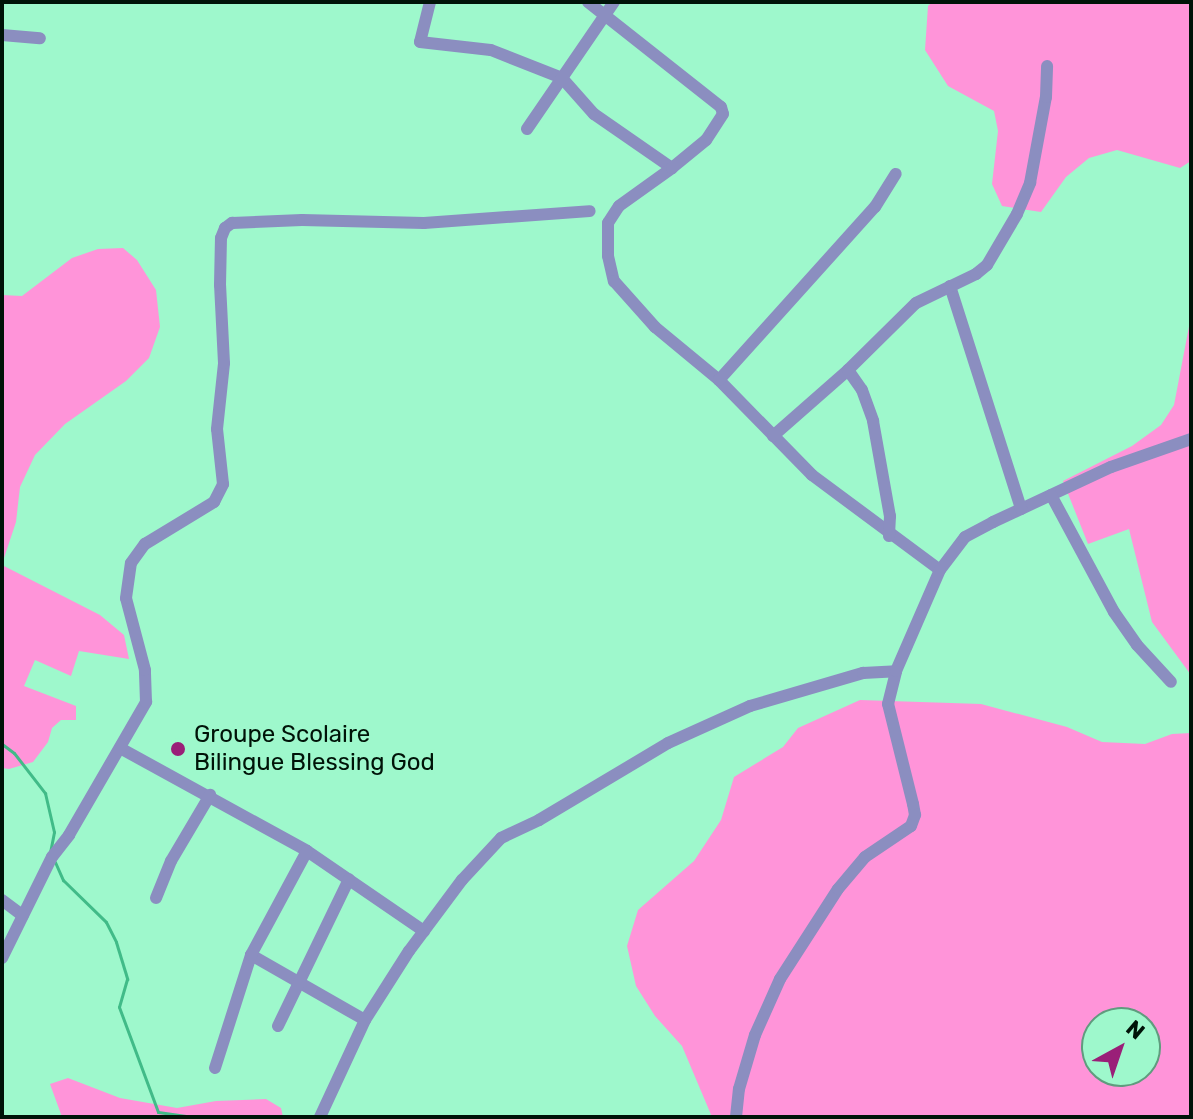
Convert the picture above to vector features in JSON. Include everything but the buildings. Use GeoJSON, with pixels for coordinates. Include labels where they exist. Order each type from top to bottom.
{"type":"FeatureCollection","features":[{"type":"Feature","properties":{"kind":"street"},"geometry":{"type":"LineString","coordinates":[[430,2],[420,42],[491,50],[562,78],[594,114],[672,168]]}},
{"type":"Feature","properties":{"kind":"street"},"geometry":{"type":"LineString","coordinates":[[588,2],[721,107],[723,114],[706,140],[619,206],[608,223],[608,256],[614,281],[655,327],[719,380],[812,475],[889,536],[940,570]]}},
{"type":"Feature","properties":{"kind":"street"},"geometry":{"type":"LineString","coordinates":[[527,129],[614,2]]}},
{"type":"Feature","properties":{"kind":"street"},"geometry":{"type":"LineString","coordinates":[[2,35],[40,38]]}},
{"type":"Feature","properties":{"kind":"street"},"geometry":{"type":"LineString","coordinates":[[773,436],[848,370],[916,303],[987,265],[1017,214],[1036,158],[1046,97],[1047,66]]}},
{"type":"Feature","properties":{"kind":"street"},"geometry":{"type":"LineString","coordinates":[[719,380],[875,207],[896,174]]}},
{"type":"Feature","properties":{"kind":"street"},"geometry":{"type":"LineString","coordinates":[[2,958],[52,857],[69,835],[146,702],[145,670],[126,598],[131,563],[145,544],[214,502],[223,484],[217,429],[224,363],[220,285],[221,238],[225,228],[232,223],[302,220],[424,223],[590,211]]}},
{"type":"Feature","properties":{"kind":"street"},"geometry":{"type":"LineString","coordinates":[[950,286],[1021,509]]}},
{"type":"Feature","properties":{"kind":"street"},"geometry":{"type":"LineString","coordinates":[[848,370],[862,390],[873,421],[890,516],[889,536]]}},
{"type":"Feature","properties":{"kind":"street"},"geometry":{"type":"LineString","coordinates":[[736,1117],[739,1089],[755,1035],[780,979],[838,889],[856,868],[911,826],[915,815],[913,804],[888,704],[896,671],[940,570],[965,537],[1111,467],[1191,439]]}},
{"type":"Feature","properties":{"kind":"street"},"geometry":{"type":"LineString","coordinates":[[1051,495],[1114,612],[1137,645],[1171,682]]}},
{"type":"Feature","properties":{"kind":"street"},"geometry":{"type":"LineString","coordinates":[[320,1117],[365,1020],[462,880],[501,838],[539,820],[668,743],[750,706],[803,688],[863,673],[896,671]]}},
{"type":"Feature","properties":{"kind":"street"},"geometry":{"type":"LineString","coordinates":[[120,748],[307,851],[424,931]]}},
{"type":"Feature","properties":{"kind":"street"},"geometry":{"type":"LineString","coordinates":[[156,898],[171,861],[210,795]]}},
{"type":"Feature","properties":{"kind":"street"},"geometry":{"type":"LineString","coordinates":[[215,1068],[251,955],[307,851]]}},
{"type":"Feature","properties":{"kind":"street"},"geometry":{"type":"LineString","coordinates":[[278,1026],[297,981],[349,879]]}},
{"type":"Feature","properties":{"kind":"street"},"geometry":{"type":"LineString","coordinates":[[2,900],[23,916]]}},
{"type":"Feature","properties":{"kind":"street"},"geometry":{"type":"LineString","coordinates":[[251,955],[365,1020]]}},
{"type":"Feature","properties":{"kind":"shaded area"},"geometry":{"type":"Polygon","coordinates":[[[932,2],[1191,2],[1191,161],[1180,168],[1117,150],[1089,158],[1066,177],[1041,212],[1002,206],[992,184],[998,131],[994,111],[948,86],[925,50],[928,6],[932,2]]]}},
{"type":"Feature","properties":{"kind":"shaded area"},"geometry":{"type":"Polygon","coordinates":[[[123,248],[137,260],[156,290],[160,327],[149,358],[126,381],[65,424],[35,455],[20,487],[16,522],[2,564],[2,295],[22,296],[72,258],[98,249],[123,248]]]}},
{"type":"Feature","properties":{"kind":"shaded area"},"geometry":{"type":"Polygon","coordinates":[[[1191,316],[1191,675],[1152,622],[1129,529],[1088,544],[1063,481],[1132,446],[1161,425],[1174,405],[1191,316]]]}},
{"type":"Feature","properties":{"kind":"shaded area"},"geometry":{"type":"Polygon","coordinates":[[[2,565],[100,615],[124,635],[129,659],[79,651],[71,676],[35,660],[24,686],[76,706],[76,720],[61,720],[52,728],[48,742],[33,762],[9,769],[2,768],[2,565]]]}},
{"type":"Feature","properties":{"kind":"shaded area"},"geometry":{"type":"Polygon","coordinates":[[[860,700],[981,704],[1067,727],[1102,742],[1145,744],[1172,734],[1191,733],[1191,1117],[712,1117],[682,1046],[655,1016],[636,986],[627,946],[638,910],[694,861],[721,820],[734,777],[783,747],[798,728],[860,700]]]}},
{"type":"Feature","properties":{"kind":"shaded area"},"geometry":{"type":"Polygon","coordinates":[[[68,1078],[120,1098],[177,1108],[216,1101],[266,1099],[281,1108],[283,1117],[62,1117],[50,1084],[68,1078]]]}},
{"type":"Feature","properties":{"kind":"waterway"},"geometry":{"type":"LineString","coordinates":[[2,744],[14,753],[45,793],[54,832],[50,852]]}},
{"type":"Feature","properties":{"kind":"waterway"},"geometry":{"type":"LineString","coordinates":[[55,862],[63,880],[106,922],[116,942],[127,979],[119,1007],[158,1112],[195,1117]]}},
{"type":"Feature","properties":{"kind":"place","name":"Groupe Scolaire Bilingue Blessing God"},"geometry":{"type":"Point","coordinates":[178,749]}}]}
